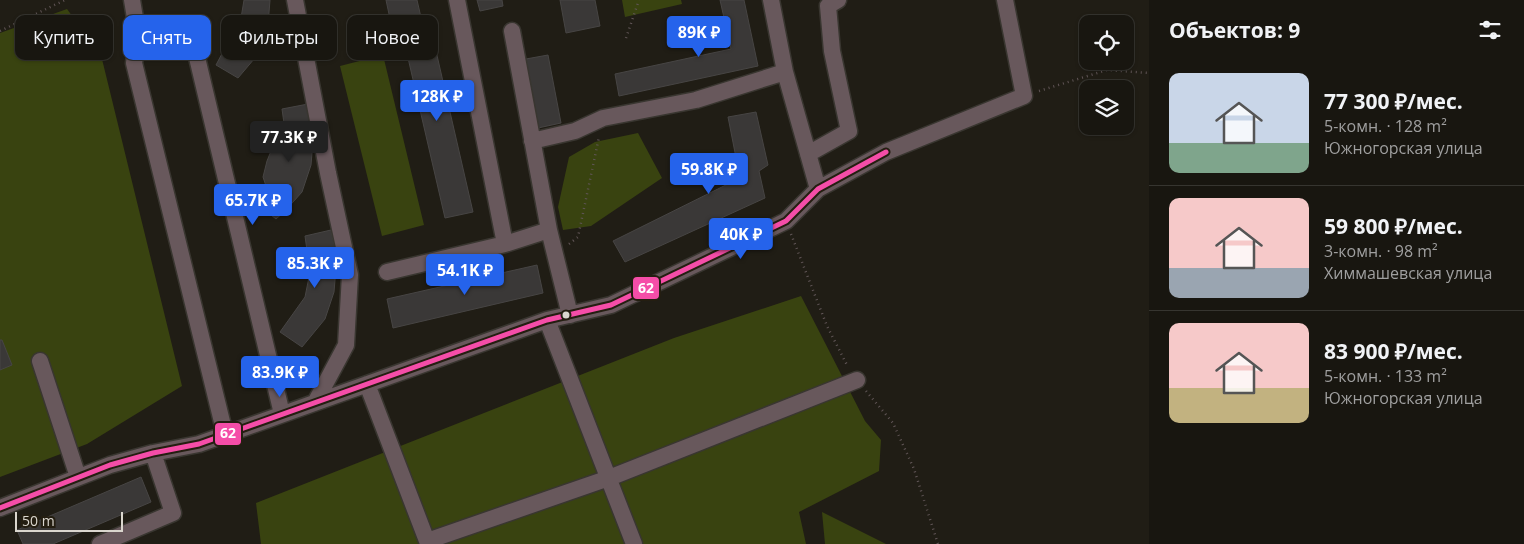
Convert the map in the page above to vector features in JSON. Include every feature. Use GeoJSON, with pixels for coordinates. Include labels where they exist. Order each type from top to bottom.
{"type":"FeatureCollection","features":[{"type":"Feature","properties":{"kind":"street"},"geometry":{"type":"LineString","coordinates":[[132,0],[135,5],[138,36],[134,63],[225,434]]}},
{"type":"Feature","properties":{"kind":"street"},"geometry":{"type":"LineString","coordinates":[[295,0],[350,275],[346,345],[316,401]]}},
{"type":"Feature","properties":{"kind":"street"},"geometry":{"type":"LineString","coordinates":[[457,0],[505,244]]}},
{"type":"Feature","properties":{"kind":"street"},"geometry":{"type":"LineString","coordinates":[[771,0],[785,72],[818,189]]}},
{"type":"Feature","properties":{"kind":"street"},"geometry":{"type":"LineString","coordinates":[[808,154],[849,131],[832,51],[828,6],[838,0]]}},
{"type":"Feature","properties":{"kind":"street"},"geometry":{"type":"LineString","coordinates":[[0,508],[110,465],[153,453],[199,444],[547,320],[611,305],[786,221],[818,189],[886,152],[1024,96],[1005,0]]}},
{"type":"Feature","properties":{"kind":"street"},"geometry":{"type":"LineString","coordinates":[[512,31],[549,230],[570,315]]}},
{"type":"Feature","properties":{"kind":"street"},"geometry":{"type":"LineString","coordinates":[[198,60],[282,414]]}},
{"type":"Feature","properties":{"kind":"street"},"geometry":{"type":"LineString","coordinates":[[532,141],[575,131],[603,118],[696,100],[785,72]]}},
{"type":"Feature","properties":{"kind":"street"},"geometry":{"type":"LineString","coordinates":[[387,272],[505,244],[549,230]]}},
{"type":"Feature","properties":{"kind":"street"},"geometry":{"type":"LineString","coordinates":[[547,320],[634,544]]}},
{"type":"Feature","properties":{"kind":"street"},"geometry":{"type":"LineString","coordinates":[[40,361],[78,477]]}},
{"type":"Feature","properties":{"kind":"street"},"geometry":{"type":"LineString","coordinates":[[367,384],[427,542],[609,478],[857,380]]}},
{"type":"Feature","properties":{"kind":"street"},"geometry":{"type":"LineString","coordinates":[[100,544],[173,513],[153,453]]}},
{"type":"Feature","properties":{"kind":"path"},"geometry":{"type":"LineString","coordinates":[[0,31],[65,0]]}},
{"type":"Feature","properties":{"kind":"path"},"geometry":{"type":"LineString","coordinates":[[626,38],[639,0]]}},
{"type":"Feature","properties":{"kind":"path"},"geometry":{"type":"LineString","coordinates":[[1024,96],[1108,70],[1149,73]]}},
{"type":"Feature","properties":{"kind":"path"},"geometry":{"type":"LineString","coordinates":[[555,254],[578,237],[603,118]]}},
{"type":"Feature","properties":{"kind":"green space"},"geometry":{"type":"Polygon","coordinates":[[[622,0],[681,0],[682,4],[625,17],[622,0]]]}},
{"type":"Feature","properties":{"kind":"green space"},"geometry":{"type":"Polygon","coordinates":[[[67,9],[71,15],[50,15],[67,9]]]}},
{"type":"Feature","properties":{"kind":"green space"},"geometry":{"type":"Polygon","coordinates":[[[15,28],[15,60],[102,60],[182,386],[87,444],[0,477],[0,33],[15,28]]]}},
{"type":"Feature","properties":{"kind":"green space"},"geometry":{"type":"Polygon","coordinates":[[[363,60],[384,60],[424,225],[382,236],[340,66],[363,60]]]}},
{"type":"Feature","properties":{"kind":"green space"},"geometry":{"type":"Polygon","coordinates":[[[638,133],[662,178],[591,226],[563,230],[558,207],[569,157],[595,142],[638,133]]]}},
{"type":"Feature","properties":{"kind":"green space"},"geometry":{"type":"Polygon","coordinates":[[[801,296],[865,421],[881,440],[879,471],[799,512],[806,544],[261,544],[256,503],[674,338],[801,296]]]}},
{"type":"Feature","properties":{"kind":"green space"},"geometry":{"type":"Polygon","coordinates":[[[822,512],[886,544],[825,544],[822,512]]]}},
{"type":"Feature","properties":{"kind":"building"},"geometry":{"type":"Polygon","coordinates":[[[244,0],[270,0],[269,15],[242,15],[244,0]]]}},
{"type":"Feature","properties":{"kind":"building"},"geometry":{"type":"Polygon","coordinates":[[[386,0],[417,0],[420,15],[389,15],[386,0]]]}},
{"type":"Feature","properties":{"kind":"building"},"geometry":{"type":"Polygon","coordinates":[[[477,0],[502,0],[503,6],[480,11],[477,0]]]}},
{"type":"Feature","properties":{"kind":"building"},"geometry":{"type":"Polygon","coordinates":[[[560,0],[595,0],[600,26],[566,33],[560,0]]]}},
{"type":"Feature","properties":{"kind":"building"},"geometry":{"type":"Polygon","coordinates":[[[720,0],[744,0],[758,66],[619,96],[615,74],[731,49],[720,0]]]}},
{"type":"Feature","properties":{"kind":"building"},"geometry":{"type":"Polygon","coordinates":[[[548,55],[561,123],[538,128],[526,59],[548,55]]]}},
{"type":"Feature","properties":{"kind":"building"},"geometry":{"type":"Polygon","coordinates":[[[221,56],[221,60],[253,60],[238,78],[216,65],[221,56]]]}},
{"type":"Feature","properties":{"kind":"building"},"geometry":{"type":"Polygon","coordinates":[[[408,60],[438,60],[473,212],[445,218],[408,60]]]}},
{"type":"Feature","properties":{"kind":"building"},"geometry":{"type":"Polygon","coordinates":[[[308,104],[314,129],[311,165],[302,192],[276,219],[256,203],[267,189],[263,177],[267,161],[271,151],[287,145],[282,109],[308,104]]]}},
{"type":"Feature","properties":{"kind":"building"},"geometry":{"type":"Polygon","coordinates":[[[756,112],[768,165],[759,171],[765,198],[625,262],[613,241],[740,178],[728,117],[756,112]]]}},
{"type":"Feature","properties":{"kind":"building"},"geometry":{"type":"Polygon","coordinates":[[[331,230],[337,256],[334,292],[325,319],[302,347],[280,332],[305,297],[310,272],[305,236],[331,230]]]}},
{"type":"Feature","properties":{"kind":"building"},"geometry":{"type":"Polygon","coordinates":[[[537,265],[543,293],[393,328],[387,299],[537,265]]]}},
{"type":"Feature","properties":{"kind":"building"},"geometry":{"type":"Polygon","coordinates":[[[0,340],[2,340],[12,365],[0,370],[0,340]]]}},
{"type":"Feature","properties":{"kind":"building"},"geometry":{"type":"Polygon","coordinates":[[[141,477],[151,502],[53,544],[23,544],[17,530],[141,477]]]}},
{"type":"Feature","properties":{"kind":"transit line","name":"62"},"geometry":{"type":"LineString","coordinates":[[0,508],[110,465],[153,453],[199,444],[547,320],[611,305],[786,221],[818,189],[886,152]]}}]}
